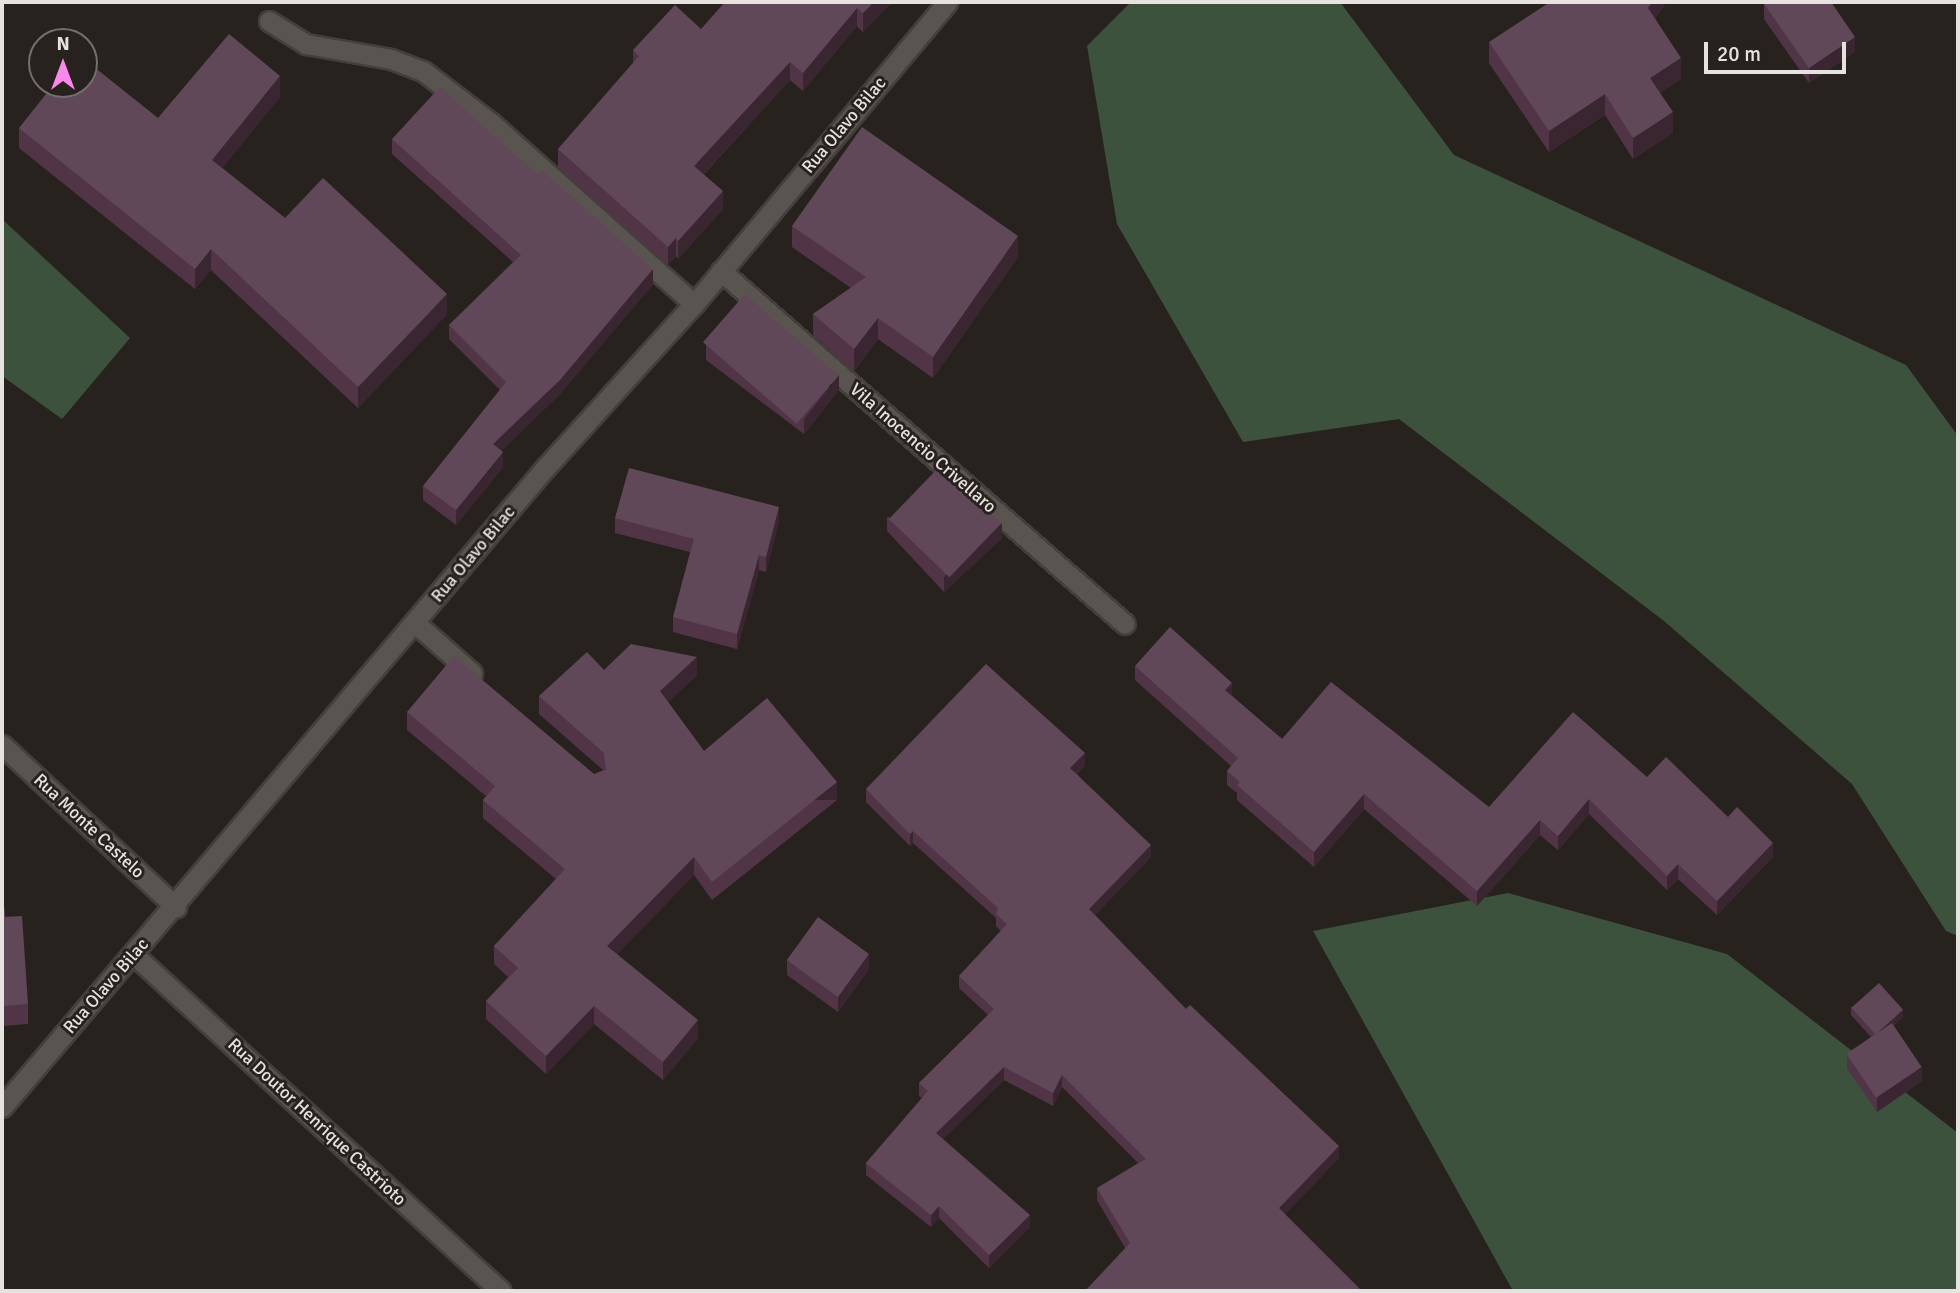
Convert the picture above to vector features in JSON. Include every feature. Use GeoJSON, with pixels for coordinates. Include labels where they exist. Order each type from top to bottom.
{"type":"FeatureCollection","features":[{"type":"Feature","properties":{"kind":"main road","name":"Rua Olavo Bilac"},"geometry":{"type":"LineString","coordinates":[[2,1107],[176,907],[546,467],[694,304],[947,2]]}},
{"type":"Feature","properties":{"kind":"main road"},"geometry":{"type":"LineString","coordinates":[[269,21],[306,44],[391,59],[423,71],[491,123],[694,304]]}},
{"type":"Feature","properties":{"kind":"main road","name":"Vila Inocencio Crivellaro"},"geometry":{"type":"LineString","coordinates":[[721,271],[1125,624]]}},
{"type":"Feature","properties":{"kind":"main road"},"geometry":{"type":"LineString","coordinates":[[415,623],[485,684]]}},
{"type":"Feature","properties":{"kind":"main road","name":"Rua Monte Castelo"},"geometry":{"type":"LineString","coordinates":[[2,745],[176,907]]}},
{"type":"Feature","properties":{"kind":"main road","name":"Rua Doutor Henrique Castrioto"},"geometry":{"type":"LineString","coordinates":[[133,954],[501,1291]]}},
{"type":"Feature","properties":{"kind":"green space"},"geometry":{"type":"Polygon","coordinates":[[[1131,2],[1340,2],[1454,155],[1906,365],[1958,436],[1958,936],[1946,931],[1852,784],[1664,621],[1399,419],[1243,442],[1117,224],[1087,46],[1131,2]]]}},
{"type":"Feature","properties":{"kind":"green space"},"geometry":{"type":"Polygon","coordinates":[[[2,219],[130,338],[62,419],[2,376],[2,219]]]}},
{"type":"Feature","properties":{"kind":"green space"},"geometry":{"type":"Polygon","coordinates":[[[1508,893],[1727,954],[1958,1133],[1958,1291],[1513,1291],[1313,931],[1508,893]]]}},
{"type":"Feature","properties":{"kind":"building"},"geometry":{"type":"Polygon","coordinates":[[[725,2],[874,2],[863,13],[857,8],[803,73],[790,62],[694,166],[723,191],[678,241],[676,238],[668,247],[558,149],[639,56],[633,50],[675,5],[701,29],[725,2]]]}},
{"type":"Feature","properties":{"kind":"building"},"geometry":{"type":"Polygon","coordinates":[[[1550,2],[1652,2],[1648,8],[1681,58],[1650,78],[1673,112],[1633,138],[1605,94],[1549,131],[1489,42],[1550,2]]]}},
{"type":"Feature","properties":{"kind":"building"},"geometry":{"type":"Polygon","coordinates":[[[1831,2],[1855,37],[1809,68],[1764,4],[1831,2]]]}},
{"type":"Feature","properties":{"kind":"building"},"geometry":{"type":"Polygon","coordinates":[[[229,34],[280,76],[212,160],[285,218],[323,178],[447,294],[358,387],[211,249],[195,269],[19,128],[43,98],[98,98],[98,70],[158,118],[229,34]]]}},
{"type":"Feature","properties":{"kind":"building"},"geometry":{"type":"Polygon","coordinates":[[[440,87],[538,175],[542,170],[653,269],[560,380],[493,444],[503,452],[456,510],[423,486],[506,382],[449,325],[521,255],[392,139],[440,87]]]}},
{"type":"Feature","properties":{"kind":"building"},"geometry":{"type":"Polygon","coordinates":[[[862,127],[1018,236],[933,357],[878,318],[854,349],[813,314],[866,277],[792,226],[862,127]]]}},
{"type":"Feature","properties":{"kind":"building"},"geometry":{"type":"Polygon","coordinates":[[[745,294],[839,375],[797,424],[703,342],[745,294]]]}},
{"type":"Feature","properties":{"kind":"building"},"geometry":{"type":"Polygon","coordinates":[[[941,465],[1001,523],[949,577],[889,519],[941,465]]]}},
{"type":"Feature","properties":{"kind":"building"},"geometry":{"type":"Polygon","coordinates":[[[629,468],[779,507],[766,557],[759,555],[737,634],[673,617],[694,539],[615,518],[629,468]]]}},
{"type":"Feature","properties":{"kind":"building"},"geometry":{"type":"Polygon","coordinates":[[[1170,627],[1232,683],[1225,690],[1282,739],[1331,682],[1489,807],[1573,712],[1647,777],[1666,757],[1728,817],[1737,807],[1773,843],[1717,901],[1678,864],[1667,876],[1589,799],[1558,836],[1540,820],[1477,891],[1364,794],[1314,852],[1237,785],[1240,782],[1227,771],[1238,758],[1135,666],[1170,627]]]}},
{"type":"Feature","properties":{"kind":"building"},"geometry":{"type":"Polygon","coordinates":[[[631,644],[697,657],[660,691],[704,751],[767,698],[837,782],[712,882],[694,857],[607,946],[698,1020],[663,1062],[594,1006],[546,1056],[486,1001],[518,968],[494,946],[565,869],[483,800],[495,786],[407,712],[454,656],[594,774],[606,770],[604,753],[539,696],[587,652],[604,670],[631,644]]]}},
{"type":"Feature","properties":{"kind":"building"},"geometry":{"type":"Polygon","coordinates":[[[986,664],[1085,753],[1070,768],[1151,845],[1089,909],[1186,1009],[1190,1005],[1339,1146],[1279,1208],[1362,1291],[1085,1291],[1130,1243],[1097,1188],[1146,1159],[1062,1075],[1053,1093],[1004,1067],[936,1133],[1030,1215],[989,1255],[939,1206],[931,1215],[866,1163],[928,1091],[919,1083],[994,1009],[959,976],[1007,924],[996,914],[998,908],[913,831],[910,834],[866,789],[986,664]]]}},
{"type":"Feature","properties":{"kind":"building"},"geometry":{"type":"Polygon","coordinates":[[[2,882],[5,917],[22,916],[28,1004],[2,1006],[2,882]]]}},
{"type":"Feature","properties":{"kind":"building"},"geometry":{"type":"Polygon","coordinates":[[[818,917],[869,954],[838,997],[787,960],[818,917]]]}},
{"type":"Feature","properties":{"kind":"building"},"geometry":{"type":"Polygon","coordinates":[[[1879,983],[1903,1010],[1876,1035],[1852,1008],[1879,983]]]}},
{"type":"Feature","properties":{"kind":"building"},"geometry":{"type":"Polygon","coordinates":[[[1892,1023],[1922,1067],[1876,1098],[1846,1054],[1892,1023]]]}}]}
